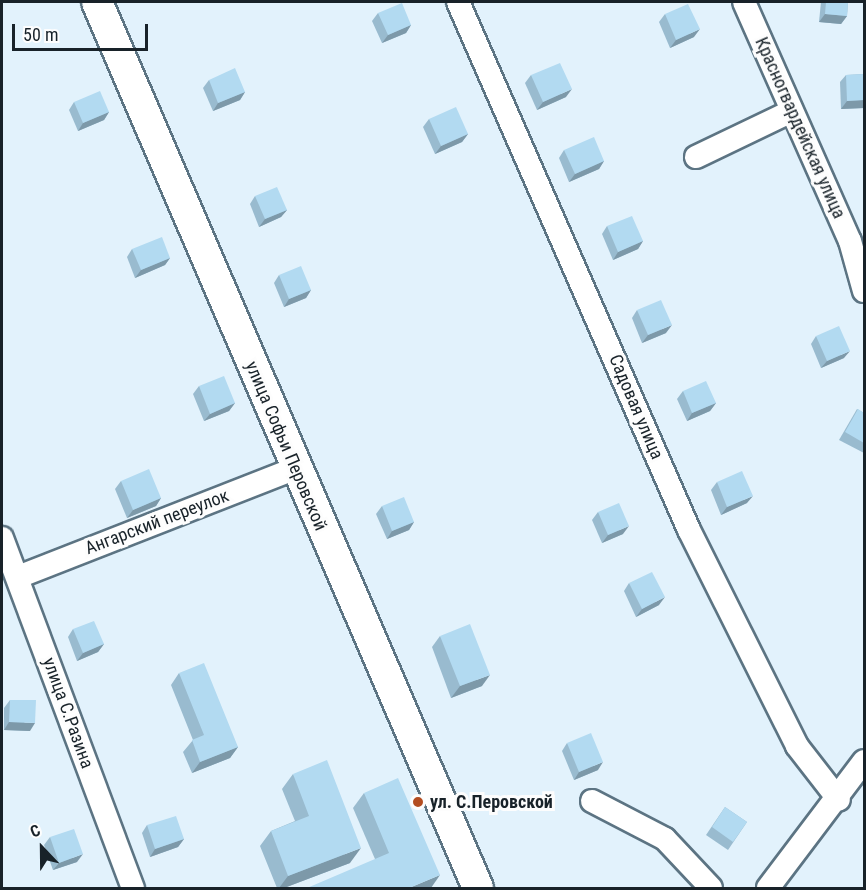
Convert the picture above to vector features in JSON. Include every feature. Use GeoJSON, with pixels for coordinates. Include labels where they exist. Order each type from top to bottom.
{"type":"FeatureCollection","features":[{"type":"Feature","properties":{"kind":"main road","name":"улица Софьи Перовской"},"geometry":{"type":"LineString","coordinates":[[97,2],[478,888]]}},
{"type":"Feature","properties":{"kind":"street","name":"Садовая улица"},"geometry":{"type":"LineString","coordinates":[[458,2],[688,530],[797,746],[839,800]]}},
{"type":"Feature","properties":{"kind":"street","name":"Красногвардейская улица"},"geometry":{"type":"LineString","coordinates":[[744,2],[850,241],[864,291]]}},
{"type":"Feature","properties":{"kind":"street"},"geometry":{"type":"LineString","coordinates":[[696,157],[792,111]]}},
{"type":"Feature","properties":{"kind":"street","name":"Ангарский переулок"},"geometry":{"type":"LineString","coordinates":[[18,577],[296,468]]}},
{"type":"Feature","properties":{"kind":"street","name":"улица С.Разина"},"geometry":{"type":"LineString","coordinates":[[2,538],[134,888]]}},
{"type":"Feature","properties":{"kind":"street"},"geometry":{"type":"LineString","coordinates":[[768,888],[839,800],[864,761]]}},
{"type":"Feature","properties":{"kind":"street"},"geometry":{"type":"LineString","coordinates":[[592,801],[665,839],[711,888]]}},
{"type":"Feature","properties":{"kind":"building"},"geometry":{"type":"Polygon","coordinates":[[[826,2],[848,2],[847,16],[825,14],[826,2]]]}},
{"type":"Feature","properties":{"kind":"building"},"geometry":{"type":"Polygon","coordinates":[[[402,3],[411,25],[388,35],[378,13],[402,3]]]}},
{"type":"Feature","properties":{"kind":"building"},"geometry":{"type":"Polygon","coordinates":[[[688,4],[700,29],[676,40],[665,14],[688,4]]]}},
{"type":"Feature","properties":{"kind":"building"},"geometry":{"type":"Polygon","coordinates":[[[560,63],[572,89],[543,102],[531,75],[560,63]]]}},
{"type":"Feature","properties":{"kind":"building"},"geometry":{"type":"Polygon","coordinates":[[[235,68],[245,92],[218,103],[209,80],[235,68]]]}},
{"type":"Feature","properties":{"kind":"building"},"geometry":{"type":"Polygon","coordinates":[[[864,74],[864,100],[847,101],[846,75],[864,74]]]}},
{"type":"Feature","properties":{"kind":"building"},"geometry":{"type":"Polygon","coordinates":[[[100,91],[109,112],[83,123],[74,102],[100,91]]]}},
{"type":"Feature","properties":{"kind":"building"},"geometry":{"type":"Polygon","coordinates":[[[456,107],[468,134],[441,146],[429,119],[456,107]]]}},
{"type":"Feature","properties":{"kind":"building"},"geometry":{"type":"Polygon","coordinates":[[[594,137],[604,161],[575,174],[564,150],[594,137]]]}},
{"type":"Feature","properties":{"kind":"building"},"geometry":{"type":"Polygon","coordinates":[[[277,187],[287,210],[265,219],[255,196],[277,187]]]}},
{"type":"Feature","properties":{"kind":"building"},"geometry":{"type":"Polygon","coordinates":[[[632,216],[643,241],[618,252],[607,226],[632,216]]]}},
{"type":"Feature","properties":{"kind":"building"},"geometry":{"type":"Polygon","coordinates":[[[162,237],[170,258],[141,270],[132,249],[162,237]]]}},
{"type":"Feature","properties":{"kind":"building"},"geometry":{"type":"Polygon","coordinates":[[[301,266],[311,290],[289,299],[279,275],[301,266]]]}},
{"type":"Feature","properties":{"kind":"building"},"geometry":{"type":"Polygon","coordinates":[[[661,300],[672,325],[648,335],[637,310],[661,300]]]}},
{"type":"Feature","properties":{"kind":"building"},"geometry":{"type":"Polygon","coordinates":[[[839,326],[850,351],[827,361],[816,336],[839,326]]]}},
{"type":"Feature","properties":{"kind":"building"},"geometry":{"type":"Polygon","coordinates":[[[224,376],[235,403],[210,414],[199,386],[224,376]]]}},
{"type":"Feature","properties":{"kind":"building"},"geometry":{"type":"Polygon","coordinates":[[[706,381],[716,403],[692,413],[683,391],[706,381]]]}},
{"type":"Feature","properties":{"kind":"building"},"geometry":{"type":"Polygon","coordinates":[[[858,409],[864,413],[864,443],[845,432],[858,409]]]}},
{"type":"Feature","properties":{"kind":"building"},"geometry":{"type":"Polygon","coordinates":[[[149,469],[161,498],[133,510],[121,481],[149,469]]]}},
{"type":"Feature","properties":{"kind":"building"},"geometry":{"type":"Polygon","coordinates":[[[742,471],[753,496],[727,507],[717,482],[742,471]]]}},
{"type":"Feature","properties":{"kind":"building"},"geometry":{"type":"Polygon","coordinates":[[[404,497],[414,522],[392,531],[382,506],[404,497]]]}},
{"type":"Feature","properties":{"kind":"building"},"geometry":{"type":"Polygon","coordinates":[[[619,503],[629,526],[608,535],[598,512],[619,503]]]}},
{"type":"Feature","properties":{"kind":"building"},"geometry":{"type":"Polygon","coordinates":[[[652,572],[665,597],[642,609],[629,583],[652,572]]]}},
{"type":"Feature","properties":{"kind":"building"},"geometry":{"type":"Polygon","coordinates":[[[94,621],[104,644],[83,653],[73,629],[94,621]]]}},
{"type":"Feature","properties":{"kind":"building"},"geometry":{"type":"Polygon","coordinates":[[[470,624],[490,675],[460,686],[440,636],[470,624]]]}},
{"type":"Feature","properties":{"kind":"building"},"geometry":{"type":"Polygon","coordinates":[[[204,663],[238,747],[200,762],[192,740],[204,735],[179,673],[204,663]]]}},
{"type":"Feature","properties":{"kind":"building"},"geometry":{"type":"Polygon","coordinates":[[[10,700],[36,700],[35,723],[9,722],[10,700]]]}},
{"type":"Feature","properties":{"kind":"building"},"geometry":{"type":"Polygon","coordinates":[[[591,733],[603,762],[579,772],[567,743],[591,733]]]}},
{"type":"Feature","properties":{"kind":"building"},"geometry":{"type":"Polygon","coordinates":[[[327,760],[361,848],[288,876],[271,831],[309,816],[293,774],[327,760]]]}},
{"type":"Feature","properties":{"kind":"building"},"geometry":{"type":"Polygon","coordinates":[[[398,778],[440,875],[409,888],[307,888],[389,853],[364,793],[398,778]]]}},
{"type":"Feature","properties":{"kind":"building"},"geometry":{"type":"Polygon","coordinates":[[[725,807],[747,822],[733,842],[712,827],[725,807]]]}},
{"type":"Feature","properties":{"kind":"building"},"geometry":{"type":"Polygon","coordinates":[[[176,816],[184,839],[155,849],[147,825],[176,816]]]}},
{"type":"Feature","properties":{"kind":"building"},"geometry":{"type":"Polygon","coordinates":[[[74,829],[83,854],[59,863],[50,837],[74,829]]]}},
{"type":"Feature","properties":{"kind":"place","name":"ул. С.Перовской"},"geometry":{"type":"Point","coordinates":[418,802]}}]}
